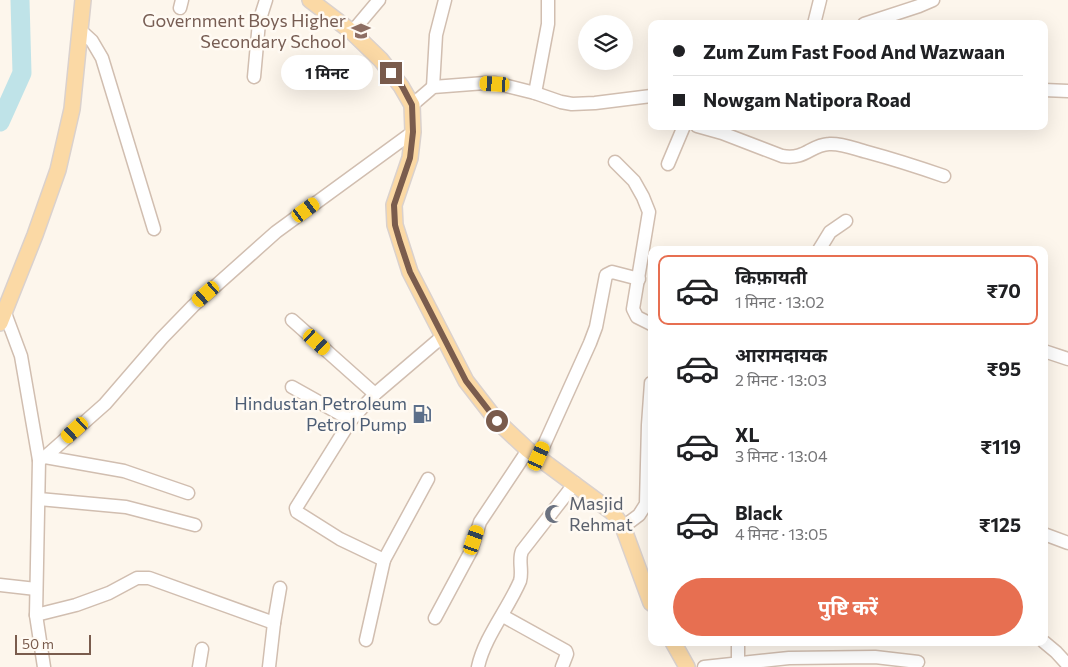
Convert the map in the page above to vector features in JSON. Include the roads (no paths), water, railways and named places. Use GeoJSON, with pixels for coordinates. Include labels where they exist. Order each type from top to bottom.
{"type":"FeatureCollection","features":[{"type":"Feature","properties":{"kind":"main road"},"geometry":{"type":"LineString","coordinates":[[2,318],[58,170],[72,109],[83,0]]}},
{"type":"Feature","properties":{"kind":"main road"},"geometry":{"type":"LineString","coordinates":[[310,0],[352,32],[381,60],[402,86],[412,105],[413,132],[410,158],[394,205],[395,225],[410,272],[466,381],[497,421],[534,453],[612,512],[623,527],[648,595]]}},
{"type":"Feature","properties":{"kind":"main road"},"geometry":{"type":"LineString","coordinates":[[675,646],[687,667]]}},
{"type":"Feature","properties":{"kind":"street"},"geometry":{"type":"LineString","coordinates":[[254,76],[259,22],[266,0]]}},
{"type":"Feature","properties":{"kind":"street"},"geometry":{"type":"LineString","coordinates":[[352,32],[379,0]]}},
{"type":"Feature","properties":{"kind":"street"},"geometry":{"type":"LineString","coordinates":[[433,87],[436,35],[445,0]]}},
{"type":"Feature","properties":{"kind":"street"},"geometry":{"type":"LineString","coordinates":[[536,93],[548,24],[548,0]]}},
{"type":"Feature","properties":{"kind":"street"},"geometry":{"type":"LineString","coordinates":[[815,20],[820,0]]}},
{"type":"Feature","properties":{"kind":"street"},"geometry":{"type":"LineString","coordinates":[[876,20],[933,0]]}},
{"type":"Feature","properties":{"kind":"street"},"geometry":{"type":"LineString","coordinates":[[80,30],[92,41],[102,58],[154,229]]}},
{"type":"Feature","properties":{"kind":"street"},"geometry":{"type":"LineString","coordinates":[[412,105],[433,87],[456,84],[490,83],[536,93],[572,104],[648,96]]}},
{"type":"Feature","properties":{"kind":"street"},"geometry":{"type":"LineString","coordinates":[[1048,90],[1068,90]]}},
{"type":"Feature","properties":{"kind":"street"},"geometry":{"type":"LineString","coordinates":[[668,164],[682,130]]}},
{"type":"Feature","properties":{"kind":"street"},"geometry":{"type":"LineString","coordinates":[[711,130],[791,158],[799,157],[821,146],[830,144],[845,146],[906,163],[944,176]]}},
{"type":"Feature","properties":{"kind":"street"},"geometry":{"type":"LineString","coordinates":[[42,458],[105,404],[162,338],[193,306],[276,232],[413,132]]}},
{"type":"Feature","properties":{"kind":"street"},"geometry":{"type":"LineString","coordinates":[[615,162],[634,181],[649,212],[640,279],[634,302],[634,314],[648,322]]}},
{"type":"Feature","properties":{"kind":"street"},"geometry":{"type":"LineString","coordinates":[[821,246],[830,232],[846,221]]}},
{"type":"Feature","properties":{"kind":"street"},"geometry":{"type":"LineString","coordinates":[[435,618],[471,551],[480,522],[534,453],[590,343],[596,327],[606,275],[612,272],[640,279]]}},
{"type":"Feature","properties":{"kind":"street"},"geometry":{"type":"LineString","coordinates":[[2,318],[20,356],[42,458],[38,499],[36,615],[44,667]]}},
{"type":"Feature","properties":{"kind":"street"},"geometry":{"type":"LineString","coordinates":[[292,320],[375,394]]}},
{"type":"Feature","properties":{"kind":"street"},"geometry":{"type":"LineString","coordinates":[[384,560],[299,515],[296,510],[299,502],[351,420],[375,394],[443,336]]}},
{"type":"Feature","properties":{"kind":"street"},"geometry":{"type":"LineString","coordinates":[[1048,352],[1068,359]]}},
{"type":"Feature","properties":{"kind":"street"},"geometry":{"type":"LineString","coordinates":[[292,387],[351,420]]}},
{"type":"Feature","properties":{"kind":"street"},"geometry":{"type":"LineString","coordinates":[[623,527],[639,515],[646,504],[648,425]]}},
{"type":"Feature","properties":{"kind":"street"},"geometry":{"type":"LineString","coordinates":[[42,458],[124,471],[188,493]]}},
{"type":"Feature","properties":{"kind":"street"},"geometry":{"type":"LineString","coordinates":[[366,640],[384,560],[428,479]]}},
{"type":"Feature","properties":{"kind":"street"},"geometry":{"type":"LineString","coordinates":[[478,667],[481,655],[520,581],[522,570],[520,555],[522,551],[575,483]]}},
{"type":"Feature","properties":{"kind":"street"},"geometry":{"type":"LineString","coordinates":[[38,499],[126,507],[195,525]]}},
{"type":"Feature","properties":{"kind":"street"},"geometry":{"type":"LineString","coordinates":[[1048,536],[1068,544]]}},
{"type":"Feature","properties":{"kind":"street"},"geometry":{"type":"LineString","coordinates":[[36,615],[76,605],[109,593],[141,577],[149,578],[274,623]]}},
{"type":"Feature","properties":{"kind":"street"},"geometry":{"type":"LineString","coordinates":[[0,586],[36,589]]}},
{"type":"Feature","properties":{"kind":"street"},"geometry":{"type":"LineString","coordinates":[[269,667],[280,588]]}},
{"type":"Feature","properties":{"kind":"street"},"geometry":{"type":"LineString","coordinates":[[502,616],[566,651],[568,654],[562,667]]}},
{"type":"Feature","properties":{"kind":"street"},"geometry":{"type":"LineString","coordinates":[[1048,645],[1068,665]]}},
{"type":"Feature","properties":{"kind":"street"},"geometry":{"type":"LineString","coordinates":[[738,646],[738,664]]}},
{"type":"Feature","properties":{"kind":"street"},"geometry":{"type":"LineString","coordinates":[[199,667],[202,649]]}},
{"type":"Feature","properties":{"kind":"street"},"geometry":{"type":"LineString","coordinates":[[704,667],[789,658],[875,657],[918,662]]}},
{"type":"Feature","properties":{"kind":"waterway"},"geometry":{"type":"LineString","coordinates":[[0,122],[22,73],[20,0]]}},
{"type":"Feature","properties":{"kind":"place","name":"Government Boys Higher Secondary School"},"geometry":{"type":"Point","coordinates":[361,31]}},
{"type":"Feature","properties":{"kind":"place","name":"Hindustan Petroleum Petrol Pump"},"geometry":{"type":"Point","coordinates":[422,414]}},
{"type":"Feature","properties":{"kind":"place","name":"Masjid Rehmat"},"geometry":{"type":"Point","coordinates":[554,514]}}]}
